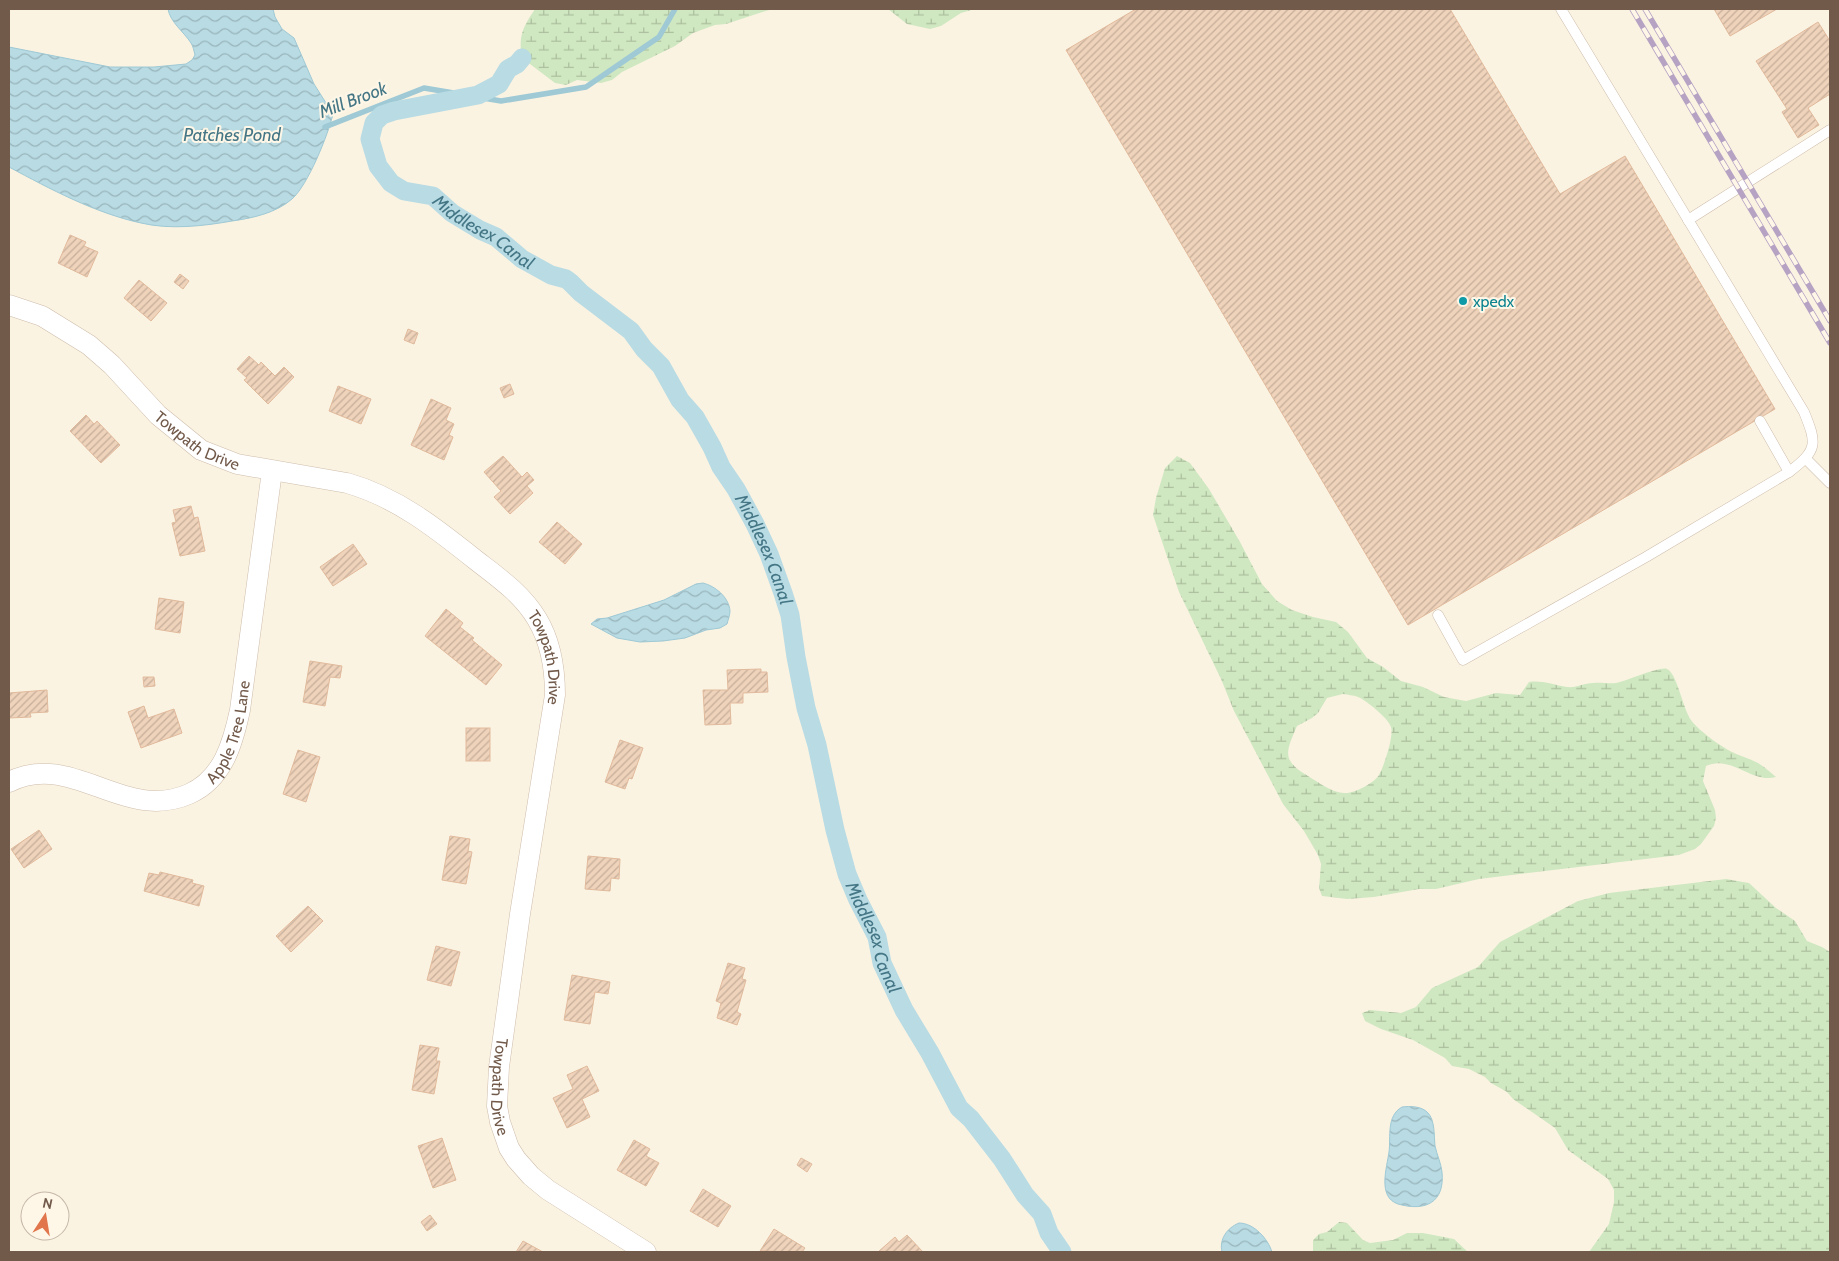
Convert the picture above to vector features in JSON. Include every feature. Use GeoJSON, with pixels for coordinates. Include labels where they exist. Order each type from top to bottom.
{"type":"FeatureCollection","features":[{"type":"Feature","properties":{"kind":"street","name":"Towpath Drive"},"geometry":{"type":"LineString","coordinates":[[9,305],[42,316],[90,345],[112,365],[158,416],[201,450],[237,464],[332,480],[363,488],[394,502],[434,528],[514,591],[530,608],[542,628],[553,661],[555,695],[520,914],[499,1067],[497,1088],[498,1114],[509,1148],[516,1159],[532,1176],[556,1195],[646,1252]]}},
{"type":"Feature","properties":{"kind":"street","name":"Apple Tree Lane"},"geometry":{"type":"LineString","coordinates":[[9,782],[25,775],[50,773],[74,778],[135,800],[162,802],[180,798],[194,792],[216,772],[231,748],[240,710],[272,470]]}},
{"type":"Feature","properties":{"kind":"lane"},"geometry":{"type":"LineString","coordinates":[[1438,614],[1463,660],[1646,557],[1789,472],[1806,459],[1813,446],[1814,440],[1804,412],[1561,9]]}},
{"type":"Feature","properties":{"kind":"lane"},"geometry":{"type":"LineString","coordinates":[[1688,220],[1830,130]]}},
{"type":"Feature","properties":{"kind":"lane"},"geometry":{"type":"LineString","coordinates":[[1760,421],[1789,472]]}},
{"type":"Feature","properties":{"kind":"lane"},"geometry":{"type":"LineString","coordinates":[[1806,459],[1830,483]]}},
{"type":"Feature","properties":{"kind":"green space"},"geometry":{"type":"Polygon","coordinates":[[[535,9],[772,9],[693,33],[675,46],[622,72],[612,80],[601,83],[577,80],[566,85],[555,83],[522,58],[522,32],[535,9]]]}},
{"type":"Feature","properties":{"kind":"green space"},"geometry":{"type":"Polygon","coordinates":[[[888,9],[975,9],[961,13],[941,26],[930,29],[907,24],[888,9]]]}},
{"type":"Feature","properties":{"kind":"green space"},"geometry":{"type":"Polygon","coordinates":[[[1177,456],[1190,463],[1209,489],[1262,584],[1277,601],[1292,610],[1336,622],[1348,632],[1367,658],[1383,667],[1401,681],[1423,687],[1444,697],[1466,701],[1496,693],[1520,695],[1529,682],[1543,682],[1571,687],[1590,683],[1616,683],[1667,669],[1674,677],[1688,715],[1698,728],[1725,748],[1758,763],[1776,777],[1758,777],[1724,764],[1715,763],[1706,766],[1703,781],[1715,810],[1714,826],[1695,849],[1679,855],[1479,879],[1436,889],[1419,889],[1374,897],[1347,899],[1322,896],[1319,888],[1321,864],[1318,855],[1304,831],[1283,804],[1234,711],[1221,679],[1179,592],[1153,515],[1165,468],[1177,456]],[[1343,694],[1327,698],[1318,713],[1297,726],[1290,743],[1288,755],[1293,765],[1299,770],[1331,790],[1346,793],[1364,787],[1379,775],[1388,751],[1392,731],[1386,719],[1362,699],[1343,694]]]}},
{"type":"Feature","properties":{"kind":"green space"},"geometry":{"type":"Polygon","coordinates":[[[1726,879],[1749,883],[1776,908],[1795,921],[1807,941],[1830,952],[1830,1252],[1589,1252],[1609,1224],[1614,1202],[1614,1190],[1608,1179],[1568,1150],[1555,1128],[1485,1077],[1469,1069],[1452,1066],[1445,1058],[1413,1040],[1381,1029],[1365,1021],[1362,1013],[1370,1010],[1401,1013],[1416,1007],[1432,988],[1478,967],[1500,942],[1578,901],[1609,893],[1726,879]]]}},
{"type":"Feature","properties":{"kind":"green space"},"geometry":{"type":"Polygon","coordinates":[[[1339,1222],[1347,1223],[1363,1240],[1370,1243],[1393,1240],[1407,1233],[1423,1233],[1454,1239],[1468,1252],[1313,1252],[1313,1240],[1319,1234],[1327,1232],[1339,1222]]]}},
{"type":"Feature","properties":{"kind":"water","name":"Patches Pond"},"geometry":{"type":"Polygon","coordinates":[[[168,9],[273,9],[282,29],[294,38],[314,84],[333,114],[327,134],[311,171],[298,192],[286,204],[272,211],[240,220],[187,227],[152,225],[124,219],[90,207],[9,167],[9,47],[110,67],[154,67],[186,64],[195,55],[193,47],[171,18],[168,9]]]}},
{"type":"Feature","properties":{"kind":"water"},"geometry":{"type":"Polygon","coordinates":[[[703,583],[721,593],[729,606],[730,613],[727,624],[720,628],[706,630],[685,638],[640,642],[617,638],[591,624],[597,619],[607,618],[664,600],[696,584],[703,583]]]}},
{"type":"Feature","properties":{"kind":"water"},"geometry":{"type":"Polygon","coordinates":[[[1402,1107],[1423,1109],[1430,1116],[1441,1169],[1442,1182],[1437,1197],[1432,1202],[1417,1207],[1398,1204],[1387,1195],[1385,1188],[1391,1121],[1402,1107]]]}},
{"type":"Feature","properties":{"kind":"water"},"geometry":{"type":"Polygon","coordinates":[[[1239,1223],[1250,1226],[1260,1233],[1272,1252],[1222,1252],[1221,1247],[1225,1234],[1239,1223]]]}},
{"type":"Feature","properties":{"kind":"building","name":"xpedx"},"geometry":{"type":"Polygon","coordinates":[[[1136,9],[1450,9],[1560,194],[1625,156],[1775,409],[1408,625],[1066,50],[1136,9]]]}},
{"type":"Feature","properties":{"kind":"building"},"geometry":{"type":"Polygon","coordinates":[[[1714,9],[1777,9],[1730,36],[1714,9]]]}},
{"type":"Feature","properties":{"kind":"building"},"geometry":{"type":"Polygon","coordinates":[[[1818,22],[1830,41],[1830,94],[1808,108],[1819,125],[1798,138],[1782,112],[1787,109],[1756,61],[1818,22]]]}},
{"type":"Feature","properties":{"kind":"building"},"geometry":{"type":"Polygon","coordinates":[[[70,235],[86,242],[84,246],[98,252],[87,277],[58,263],[70,235]]]}},
{"type":"Feature","properties":{"kind":"building"},"geometry":{"type":"Polygon","coordinates":[[[180,274],[189,281],[183,289],[174,282],[180,274]]]}},
{"type":"Feature","properties":{"kind":"building"},"geometry":{"type":"Polygon","coordinates":[[[139,280],[167,303],[151,321],[124,298],[139,280]]]}},
{"type":"Feature","properties":{"kind":"building"},"geometry":{"type":"Polygon","coordinates":[[[408,329],[418,333],[414,344],[404,340],[408,329]]]}},
{"type":"Feature","properties":{"kind":"building"},"geometry":{"type":"Polygon","coordinates":[[[249,356],[259,365],[261,362],[275,376],[284,367],[294,377],[268,404],[244,380],[247,378],[237,369],[249,356]]]}},
{"type":"Feature","properties":{"kind":"building"},"geometry":{"type":"Polygon","coordinates":[[[510,384],[514,394],[504,398],[500,388],[510,384]]]}},
{"type":"Feature","properties":{"kind":"building"},"geometry":{"type":"Polygon","coordinates":[[[338,386],[371,399],[361,424],[329,411],[338,386]]]}},
{"type":"Feature","properties":{"kind":"building"},"geometry":{"type":"Polygon","coordinates":[[[431,399],[451,408],[446,420],[454,424],[449,435],[453,437],[444,460],[411,445],[431,399]]]}},
{"type":"Feature","properties":{"kind":"building"},"geometry":{"type":"Polygon","coordinates":[[[86,415],[94,424],[97,421],[120,445],[101,463],[70,431],[86,415]]]}},
{"type":"Feature","properties":{"kind":"building"},"geometry":{"type":"Polygon","coordinates":[[[503,456],[522,477],[527,472],[534,480],[527,486],[533,493],[510,514],[494,497],[501,491],[484,472],[503,456]]]}},
{"type":"Feature","properties":{"kind":"building"},"geometry":{"type":"Polygon","coordinates":[[[191,506],[194,518],[198,517],[205,551],[180,556],[172,523],[176,522],[173,510],[191,506]]]}},
{"type":"Feature","properties":{"kind":"building"},"geometry":{"type":"Polygon","coordinates":[[[557,522],[582,544],[565,564],[539,542],[557,522]]]}},
{"type":"Feature","properties":{"kind":"building"},"geometry":{"type":"Polygon","coordinates":[[[353,544],[367,564],[333,586],[320,567],[353,544]]]}},
{"type":"Feature","properties":{"kind":"building"},"geometry":{"type":"Polygon","coordinates":[[[159,598],[184,602],[180,633],[155,629],[159,598]]]}},
{"type":"Feature","properties":{"kind":"building"},"geometry":{"type":"Polygon","coordinates":[[[446,609],[463,623],[460,627],[474,638],[472,640],[502,665],[486,685],[425,636],[446,609]]]}},
{"type":"Feature","properties":{"kind":"building"},"geometry":{"type":"Polygon","coordinates":[[[310,661],[342,666],[340,678],[330,677],[325,706],[303,702],[310,661]]]}},
{"type":"Feature","properties":{"kind":"building"},"geometry":{"type":"Polygon","coordinates":[[[761,669],[761,672],[767,672],[768,692],[743,693],[743,703],[730,703],[731,724],[705,725],[703,690],[728,690],[727,670],[761,669]]]}},
{"type":"Feature","properties":{"kind":"building"},"geometry":{"type":"Polygon","coordinates":[[[143,677],[154,677],[155,686],[144,687],[143,677]]]}},
{"type":"Feature","properties":{"kind":"building"},"geometry":{"type":"Polygon","coordinates":[[[47,690],[48,712],[30,713],[31,717],[9,718],[9,693],[47,690]]]}},
{"type":"Feature","properties":{"kind":"building"},"geometry":{"type":"Polygon","coordinates":[[[144,706],[148,718],[174,709],[182,733],[141,748],[128,712],[144,706]]]}},
{"type":"Feature","properties":{"kind":"building"},"geometry":{"type":"Polygon","coordinates":[[[466,728],[490,728],[490,761],[466,761],[466,728]]]}},
{"type":"Feature","properties":{"kind":"building"},"geometry":{"type":"Polygon","coordinates":[[[620,740],[643,748],[632,779],[629,778],[625,789],[605,782],[620,740]]]}},
{"type":"Feature","properties":{"kind":"building"},"geometry":{"type":"Polygon","coordinates":[[[298,750],[320,757],[306,802],[283,794],[298,750]]]}},
{"type":"Feature","properties":{"kind":"building"},"geometry":{"type":"Polygon","coordinates":[[[39,830],[52,849],[24,868],[11,849],[39,830]]]}},
{"type":"Feature","properties":{"kind":"building"},"geometry":{"type":"Polygon","coordinates":[[[450,836],[470,839],[468,851],[472,852],[466,884],[442,880],[450,836]]]}},
{"type":"Feature","properties":{"kind":"building"},"geometry":{"type":"Polygon","coordinates":[[[588,856],[620,859],[619,879],[611,878],[610,891],[585,889],[588,856]]]}},
{"type":"Feature","properties":{"kind":"building"},"geometry":{"type":"Polygon","coordinates":[[[160,872],[193,880],[192,883],[204,886],[199,906],[144,891],[149,873],[159,875],[160,872]]]}},
{"type":"Feature","properties":{"kind":"building"},"geometry":{"type":"Polygon","coordinates":[[[308,906],[323,921],[291,952],[276,936],[308,906]]]}},
{"type":"Feature","properties":{"kind":"building"},"geometry":{"type":"Polygon","coordinates":[[[436,946],[460,952],[451,986],[427,980],[436,946]]]}},
{"type":"Feature","properties":{"kind":"building"},"geometry":{"type":"Polygon","coordinates":[[[728,963],[745,968],[742,979],[746,980],[737,1012],[741,1014],[737,1025],[717,1018],[721,1003],[716,1001],[728,963]]]}},
{"type":"Feature","properties":{"kind":"building"},"geometry":{"type":"Polygon","coordinates":[[[572,975],[610,982],[608,994],[595,992],[590,1024],[564,1020],[572,975]]]}},
{"type":"Feature","properties":{"kind":"building"},"geometry":{"type":"Polygon","coordinates":[[[420,1045],[439,1048],[436,1061],[440,1061],[434,1094],[412,1090],[420,1045]]]}},
{"type":"Feature","properties":{"kind":"building"},"geometry":{"type":"Polygon","coordinates":[[[587,1066],[599,1091],[582,1099],[590,1117],[567,1128],[553,1098],[573,1089],[567,1075],[587,1066]]]}},
{"type":"Feature","properties":{"kind":"building"},"geometry":{"type":"Polygon","coordinates":[[[442,1138],[456,1180],[433,1188],[418,1146],[442,1138]]]}},
{"type":"Feature","properties":{"kind":"building"},"geometry":{"type":"Polygon","coordinates":[[[634,1140],[650,1149],[646,1156],[659,1163],[646,1186],[617,1170],[634,1140]]]}},
{"type":"Feature","properties":{"kind":"building"},"geometry":{"type":"Polygon","coordinates":[[[801,1158],[812,1164],[807,1172],[797,1165],[801,1158]]]}},
{"type":"Feature","properties":{"kind":"building"},"geometry":{"type":"Polygon","coordinates":[[[703,1189],[731,1206],[718,1227],[690,1211],[703,1189]]]}},
{"type":"Feature","properties":{"kind":"building"},"geometry":{"type":"Polygon","coordinates":[[[430,1215],[437,1224],[427,1231],[421,1222],[430,1215]]]}},
{"type":"Feature","properties":{"kind":"building"},"geometry":{"type":"Polygon","coordinates":[[[774,1229],[805,1248],[802,1252],[760,1251],[774,1229]]]}},
{"type":"Feature","properties":{"kind":"building"},"geometry":{"type":"Polygon","coordinates":[[[907,1235],[923,1252],[878,1252],[895,1237],[899,1242],[907,1235]]]}},
{"type":"Feature","properties":{"kind":"building"},"geometry":{"type":"Polygon","coordinates":[[[523,1241],[543,1252],[516,1252],[523,1241]]]}},
{"type":"Feature","properties":{"kind":"waterway","name":"Mill Brook"},"geometry":{"type":"LineString","coordinates":[[325,127],[424,88],[501,101],[586,87],[659,37],[675,9]]}},
{"type":"Feature","properties":{"kind":"waterway","name":"Middlesex Canal"},"geometry":{"type":"LineString","coordinates":[[522,58],[517,64],[508,69],[499,84],[478,95],[382,115],[374,123],[370,139],[378,166],[391,183],[404,191],[433,196],[452,213],[480,230],[496,237],[522,259],[551,275],[570,282],[581,293],[631,331],[644,349],[661,366],[680,400],[695,417],[721,467],[736,489],[755,524],[769,554],[783,593],[790,615],[806,708],[817,745],[835,830],[847,874],[877,937],[882,963],[904,1010],[930,1053],[959,1108],[971,1119],[1002,1159],[1025,1195],[1042,1214],[1049,1233],[1062,1252]]}},
{"type":"Feature","properties":{"kind":"railway"},"geometry":{"type":"LineString","coordinates":[[1632,9],[1830,343]]}},
{"type":"Feature","properties":{"kind":"railway"},"geometry":{"type":"LineString","coordinates":[[1645,9],[1830,321]]}},
{"type":"Feature","properties":{"kind":"place","name":"xpedx"},"geometry":{"type":"Point","coordinates":[1463,301]}}]}
